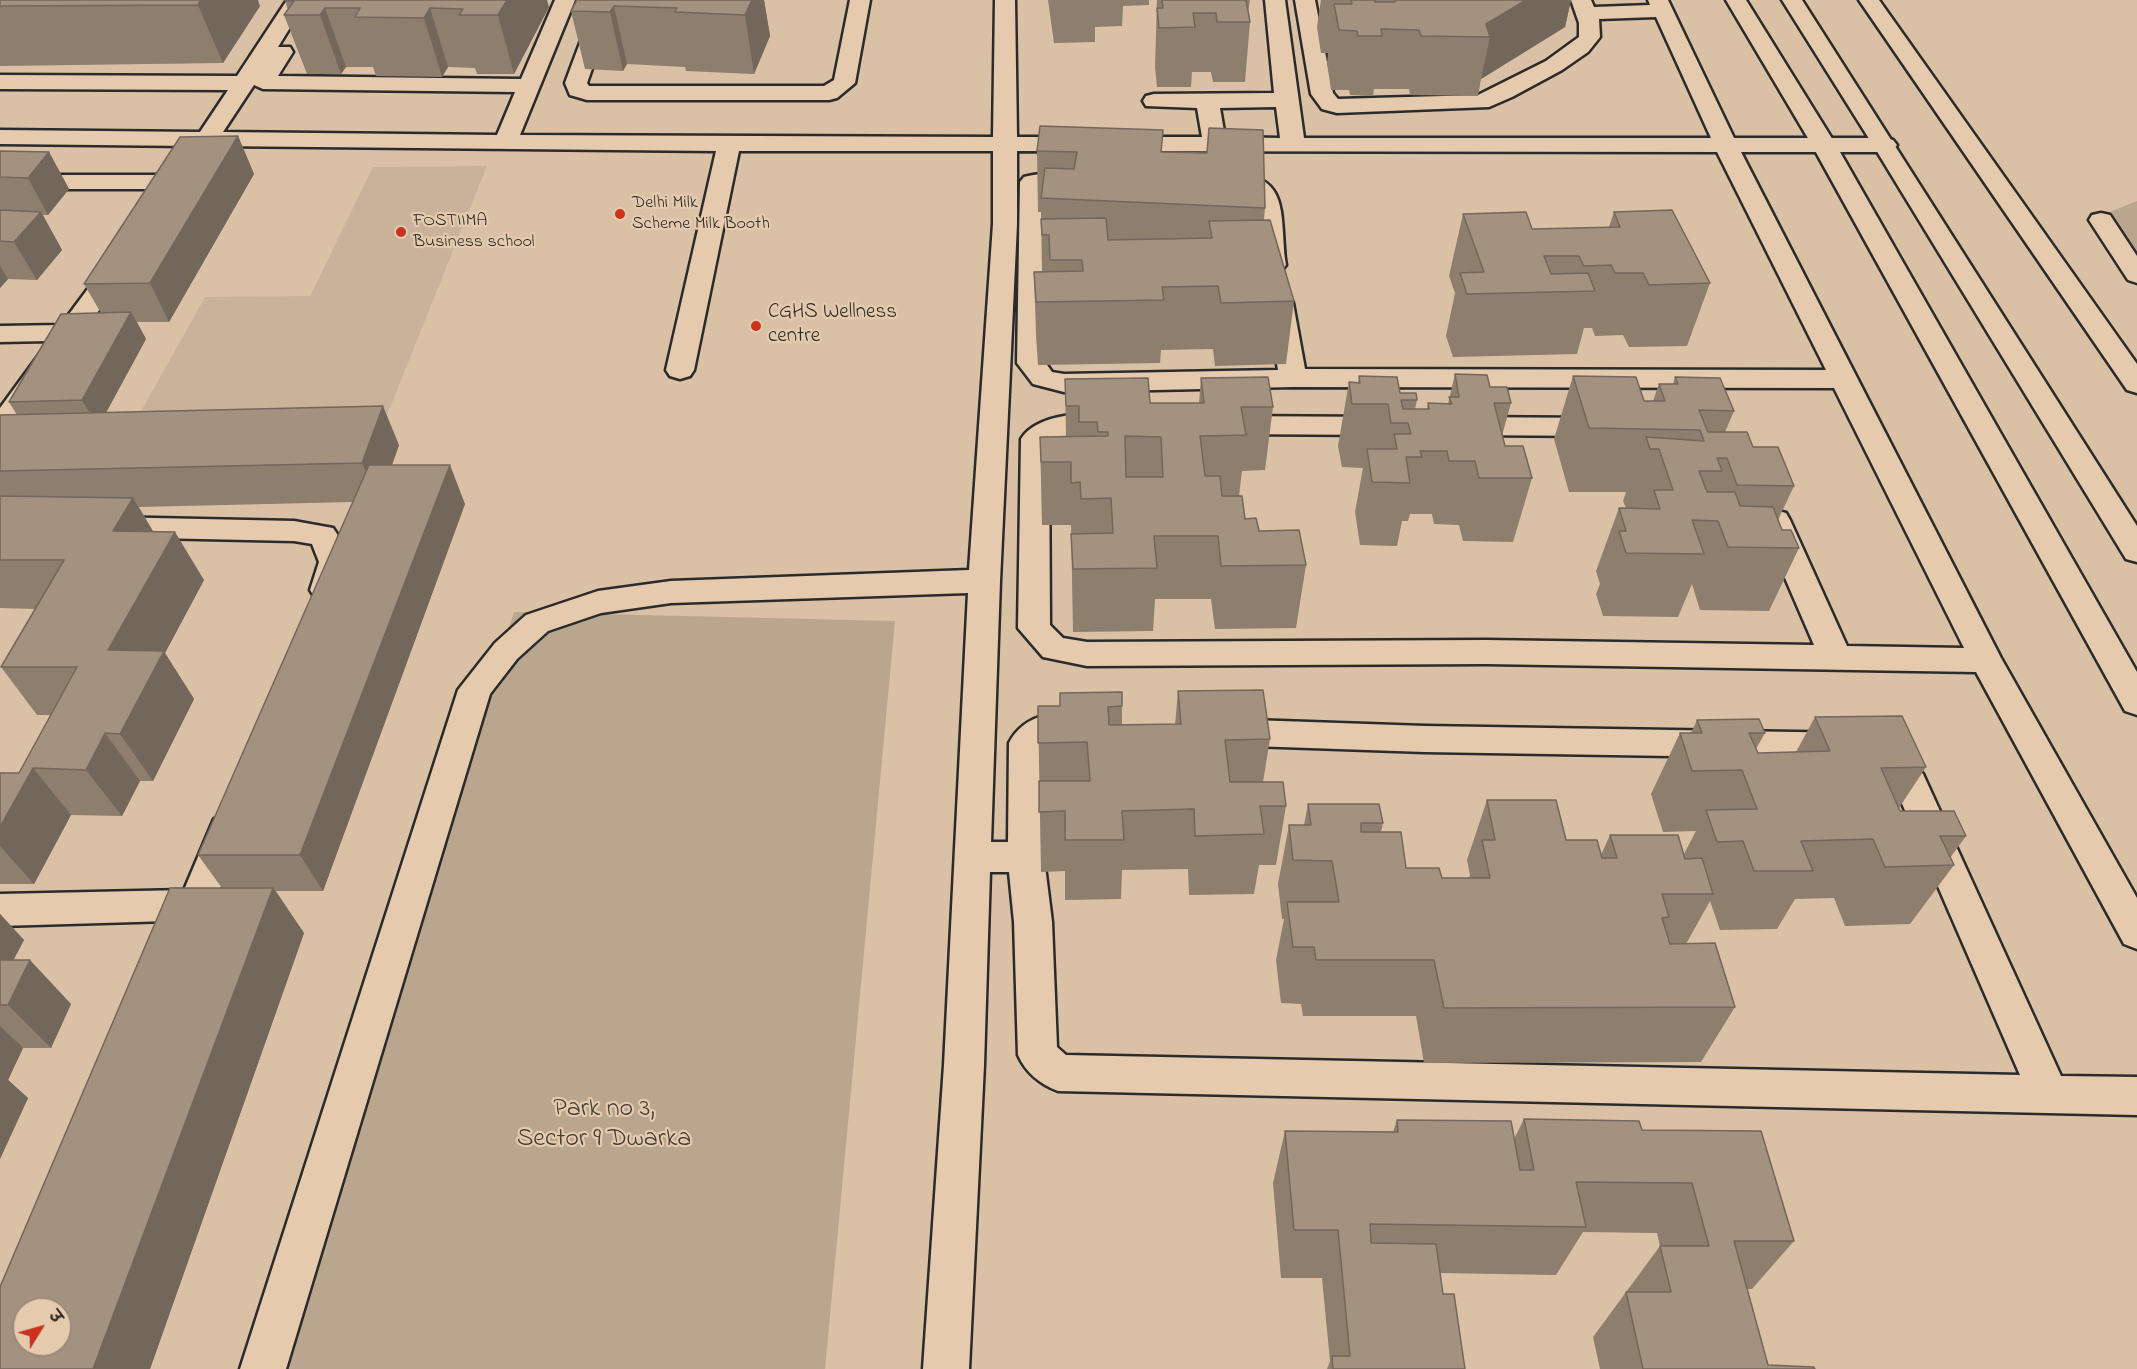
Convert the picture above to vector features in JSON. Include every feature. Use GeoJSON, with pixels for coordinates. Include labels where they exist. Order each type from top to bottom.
{"type":"FeatureCollection","features":[{"type":"Feature","properties":{"kind":"street"},"geometry":{"type":"LineString","coordinates":[[157,211],[209,137],[297,0]]}},
{"type":"Feature","properties":{"kind":"street"},"geometry":{"type":"LineString","coordinates":[[316,0],[263,82],[527,86]]}},
{"type":"Feature","properties":{"kind":"street"},"geometry":{"type":"LineString","coordinates":[[506,141],[527,86],[565,0]]}},
{"type":"Feature","properties":{"kind":"street"},"geometry":{"type":"LineString","coordinates":[[577,117],[576,83],[606,0]]}},
{"type":"Feature","properties":{"kind":"street"},"geometry":{"type":"LineString","coordinates":[[1005,0],[1019,143],[1032,182],[1042,271],[1031,363],[1043,378],[1064,383],[1293,378],[1843,379]]}},
{"type":"Feature","properties":{"kind":"street"},"geometry":{"type":"LineString","coordinates":[[1019,40],[1022,0]]}},
{"type":"Feature","properties":{"kind":"street"},"geometry":{"type":"LineString","coordinates":[[1275,0],[1293,144]]}},
{"type":"Feature","properties":{"kind":"street"},"geometry":{"type":"LineString","coordinates":[[1736,0],[1824,145],[2137,702]]}},
{"type":"Feature","properties":{"kind":"street"},"geometry":{"type":"LineString","coordinates":[[1792,0],[1885,145],[2137,551]]}},
{"type":"Feature","properties":{"kind":"street"},"geometry":{"type":"LineString","coordinates":[[1869,0],[2137,384]]}},
{"type":"Feature","properties":{"kind":"street"},"geometry":{"type":"LineString","coordinates":[[0,137],[506,141],[577,117],[829,93],[844,83],[853,5]]}},
{"type":"Feature","properties":{"kind":"street"},"geometry":{"type":"LineString","coordinates":[[1315,8],[1322,94],[1330,104],[1337,106],[1481,102],[1496,99],[1588,40],[1591,31],[1584,6],[1660,5],[1725,144],[1986,660],[2137,933]]}},
{"type":"Feature","properties":{"kind":"street"},"geometry":{"type":"LineString","coordinates":[[593,32],[621,25]]}},
{"type":"Feature","properties":{"kind":"street"},"geometry":{"type":"LineString","coordinates":[[0,82],[244,83]]}},
{"type":"Feature","properties":{"kind":"street"},"geometry":{"type":"LineString","coordinates":[[1154,101],[1286,100]]}},
{"type":"Feature","properties":{"kind":"street"},"geometry":{"type":"LineString","coordinates":[[1207,101],[1215,143]]}},
{"type":"Feature","properties":{"kind":"street"},"geometry":{"type":"LineString","coordinates":[[1337,106],[1345,144]]}},
{"type":"Feature","properties":{"kind":"street"},"geometry":{"type":"LineString","coordinates":[[577,117],[729,144],[1885,145]]}},
{"type":"Feature","properties":{"kind":"street"},"geometry":{"type":"LineString","coordinates":[[946,1369],[964,1065],[984,581],[1005,224],[1019,143]]}},
{"type":"Feature","properties":{"kind":"street"},"geometry":{"type":"LineString","coordinates":[[680,370],[729,144]]}},
{"type":"Feature","properties":{"kind":"street"},"geometry":{"type":"LineString","coordinates":[[1196,180],[1243,179],[1257,186],[1266,197],[1262,272],[1293,378]]}},
{"type":"Feature","properties":{"kind":"street"},"geometry":{"type":"LineString","coordinates":[[1032,182],[1102,181]]}},
{"type":"Feature","properties":{"kind":"street"},"geometry":{"type":"LineString","coordinates":[[0,182],[178,182]]}},
{"type":"Feature","properties":{"kind":"street"},"geometry":{"type":"LineString","coordinates":[[2101,220],[2137,275]]}},
{"type":"Feature","properties":{"kind":"street"},"geometry":{"type":"LineString","coordinates":[[0,428],[130,248]]}},
{"type":"Feature","properties":{"kind":"street"},"geometry":{"type":"LineString","coordinates":[[0,334],[69,333]]}},
{"type":"Feature","properties":{"kind":"street"},"geometry":{"type":"LineString","coordinates":[[1140,424],[1068,424],[1048,429],[1035,439],[1034,628],[1054,649],[1087,654],[1498,652],[1986,660]]}},
{"type":"Feature","properties":{"kind":"street"},"geometry":{"type":"LineString","coordinates":[[1200,425],[1632,427]]}},
{"type":"Feature","properties":{"kind":"street"},"geometry":{"type":"LineString","coordinates":[[1766,498],[1834,656]]}},
{"type":"Feature","properties":{"kind":"street"},"geometry":{"type":"LineString","coordinates":[[71,526],[294,531],[322,535],[333,550],[335,571],[317,614]]}},
{"type":"Feature","properties":{"kind":"street"},"geometry":{"type":"LineString","coordinates":[[263,1369],[475,690],[506,651],[537,623],[598,602],[671,592],[984,581]]}},
{"type":"Feature","properties":{"kind":"street"},"geometry":{"type":"LineString","coordinates":[[1110,728],[1052,726],[1035,732],[1026,743],[1026,858],[1033,922],[1038,1055],[1058,1073],[2137,1096]]}},
{"type":"Feature","properties":{"kind":"street"},"geometry":{"type":"LineString","coordinates":[[1192,731],[1425,739],[1857,746],[1886,755],[1911,784],[2049,1094]]}},
{"type":"Feature","properties":{"kind":"street"},"geometry":{"type":"LineString","coordinates":[[172,960],[240,797]]}},
{"type":"Feature","properties":{"kind":"street"},"geometry":{"type":"LineString","coordinates":[[972,856],[1026,858]]}},
{"type":"Feature","properties":{"kind":"street"},"geometry":{"type":"LineString","coordinates":[[0,910],[195,905]]}},
{"type":"Feature","properties":{"kind":"shaded area","name":"FOSTIIMA Business school"},"geometry":{"type":"Polygon","coordinates":[[[487,166],[385,420],[135,422],[205,297],[310,296],[373,167],[487,166]]]}},
{"type":"Feature","properties":{"kind":"green space"},"geometry":{"type":"Polygon","coordinates":[[[2137,201],[2137,256],[2105,214],[2137,201]]]}},
{"type":"Feature","properties":{"kind":"green space","name":"Park no 3, Sector 9 Dwarka"},"geometry":{"type":"Polygon","coordinates":[[[514,612],[895,621],[825,1369],[269,1369],[514,612]]]}},
{"type":"Feature","properties":{"kind":"building"},"geometry":{"type":"Polygon","coordinates":[[[0,0],[201,0],[198,5],[0,6],[0,0]]]}},
{"type":"Feature","properties":{"kind":"building"},"geometry":{"type":"Polygon","coordinates":[[[286,0],[507,0],[498,15],[459,15],[463,9],[430,8],[424,18],[355,17],[360,8],[325,8],[320,15],[284,15],[294,1],[286,0]]]}},
{"type":"Feature","properties":{"kind":"building"},"geometry":{"type":"Polygon","coordinates":[[[577,0],[752,0],[745,15],[675,12],[677,8],[614,6],[610,12],[571,11],[577,0]]]}},
{"type":"Feature","properties":{"kind":"building"},"geometry":{"type":"Polygon","coordinates":[[[1162,0],[1246,0],[1250,22],[1217,22],[1216,13],[1193,13],[1195,27],[1159,28],[1157,8],[1163,8],[1162,0]]]}},
{"type":"Feature","properties":{"kind":"building"},"geometry":{"type":"Polygon","coordinates":[[[1351,0],[1395,2],[1395,0],[1526,0],[1486,24],[1490,37],[1421,36],[1419,30],[1381,29],[1382,36],[1358,36],[1357,31],[1339,30],[1334,4],[1352,4],[1351,0]]]}},
{"type":"Feature","properties":{"kind":"building"},"geometry":{"type":"Polygon","coordinates":[[[1040,126],[1163,130],[1161,152],[1207,153],[1209,128],[1263,130],[1265,208],[1041,198],[1045,168],[1074,169],[1077,152],[1037,151],[1040,126]]]}},
{"type":"Feature","properties":{"kind":"building"},"geometry":{"type":"Polygon","coordinates":[[[238,136],[150,283],[84,284],[180,137],[238,136]]]}},
{"type":"Feature","properties":{"kind":"building"},"geometry":{"type":"Polygon","coordinates":[[[0,151],[49,152],[28,178],[0,177],[0,151]]]}},
{"type":"Feature","properties":{"kind":"building"},"geometry":{"type":"Polygon","coordinates":[[[0,210],[41,212],[14,242],[0,241],[0,210]]]}},
{"type":"Feature","properties":{"kind":"building"},"geometry":{"type":"Polygon","coordinates":[[[1672,210],[1710,283],[1649,285],[1643,273],[1615,273],[1611,265],[1584,266],[1579,256],[1544,256],[1551,274],[1588,273],[1595,291],[1467,294],[1460,273],[1484,272],[1463,214],[1526,212],[1532,229],[1620,227],[1614,212],[1672,210]]]}},
{"type":"Feature","properties":{"kind":"building"},"geometry":{"type":"Polygon","coordinates":[[[1106,218],[1108,240],[1212,238],[1209,221],[1270,220],[1294,301],[1221,303],[1218,286],[1162,287],[1164,300],[1036,302],[1034,272],[1083,271],[1082,260],[1050,260],[1049,235],[1042,235],[1041,219],[1106,218]]]}},
{"type":"Feature","properties":{"kind":"building"},"geometry":{"type":"Polygon","coordinates":[[[131,312],[82,400],[9,402],[61,314],[131,312]]]}},
{"type":"Feature","properties":{"kind":"building"},"geometry":{"type":"Polygon","coordinates":[[[1455,374],[1487,375],[1490,387],[1507,387],[1511,403],[1494,403],[1505,446],[1523,446],[1532,478],[1479,478],[1475,461],[1449,461],[1447,451],[1420,451],[1422,457],[1406,457],[1410,483],[1372,482],[1367,449],[1397,449],[1394,434],[1411,434],[1408,423],[1391,423],[1388,404],[1352,404],[1349,382],[1360,383],[1359,376],[1397,377],[1400,393],[1416,393],[1417,400],[1401,400],[1403,409],[1429,409],[1428,403],[1452,404],[1449,397],[1459,397],[1455,374]]]}},
{"type":"Feature","properties":{"kind":"building"},"geometry":{"type":"Polygon","coordinates":[[[1573,376],[1636,377],[1644,401],[1665,401],[1659,384],[1678,384],[1675,377],[1720,378],[1734,411],[1699,410],[1708,432],[1747,432],[1753,447],[1778,447],[1794,486],[1737,485],[1727,458],[1717,458],[1722,471],[1699,471],[1707,492],[1735,492],[1740,506],[1773,507],[1782,530],[1791,530],[1799,548],[1728,547],[1718,521],[1692,520],[1704,554],[1626,553],[1619,531],[1626,531],[1619,508],[1660,509],[1654,490],[1673,490],[1659,449],[1650,449],[1646,437],[1704,441],[1700,430],[1589,428],[1573,376]]]}},
{"type":"Feature","properties":{"kind":"building"},"geometry":{"type":"Polygon","coordinates":[[[1268,377],[1273,407],[1241,407],[1246,435],[1200,436],[1205,476],[1220,476],[1222,496],[1242,496],[1245,519],[1256,518],[1259,531],[1299,530],[1306,565],[1221,566],[1218,536],[1154,536],[1157,568],[1073,569],[1071,534],[1113,533],[1111,498],[1081,499],[1080,482],[1071,483],[1071,462],[1041,462],[1040,437],[1108,436],[1108,432],[1098,432],[1097,422],[1079,422],[1079,406],[1066,406],[1065,379],[1148,378],[1150,403],[1204,403],[1201,378],[1268,377]],[[1125,436],[1126,477],[1163,477],[1161,437],[1125,436]]]}},
{"type":"Feature","properties":{"kind":"building"},"geometry":{"type":"Polygon","coordinates":[[[383,406],[362,463],[0,471],[0,415],[383,406]]]}},
{"type":"Feature","properties":{"kind":"building"},"geometry":{"type":"Polygon","coordinates":[[[369,465],[450,465],[300,855],[198,855],[369,465]]]}},
{"type":"Feature","properties":{"kind":"building"},"geometry":{"type":"Polygon","coordinates":[[[0,496],[133,498],[113,531],[175,532],[108,650],[164,651],[120,734],[105,733],[86,770],[33,768],[0,827],[0,773],[19,773],[77,667],[1,667],[64,560],[0,560],[0,496]]]}},
{"type":"Feature","properties":{"kind":"building"},"geometry":{"type":"Polygon","coordinates":[[[1263,690],[1270,739],[1225,740],[1230,782],[1283,782],[1286,806],[1260,806],[1264,834],[1195,836],[1194,809],[1122,811],[1124,840],[1065,840],[1065,811],[1039,812],[1039,781],[1090,781],[1087,742],[1038,743],[1038,706],[1060,706],[1060,693],[1122,692],[1122,706],[1108,707],[1109,725],[1181,724],[1178,691],[1263,690]]]}},
{"type":"Feature","properties":{"kind":"building"},"geometry":{"type":"Polygon","coordinates":[[[1902,716],[1926,767],[1881,768],[1900,811],[1954,811],[1966,836],[1940,836],[1954,865],[1885,867],[1873,839],[1801,841],[1813,871],[1754,871],[1743,841],[1717,842],[1706,810],[1757,809],[1742,770],[1692,771],[1680,733],[1702,733],[1697,720],[1759,719],[1765,733],[1749,733],[1758,753],[1830,751],[1815,717],[1902,716]]]}},
{"type":"Feature","properties":{"kind":"building"},"geometry":{"type":"Polygon","coordinates":[[[1487,800],[1556,800],[1566,840],[1597,840],[1602,858],[1617,858],[1610,835],[1678,835],[1685,859],[1702,858],[1713,894],[1662,894],[1669,917],[1662,918],[1670,944],[1715,943],[1735,1007],[1444,1008],[1434,960],[1316,960],[1314,947],[1293,947],[1287,902],[1339,902],[1332,861],[1293,860],[1289,825],[1311,825],[1308,804],[1379,804],[1383,823],[1361,823],[1361,832],[1401,832],[1406,868],[1439,868],[1442,878],[1490,878],[1482,840],[1495,840],[1487,800]]]}},
{"type":"Feature","properties":{"kind":"building"},"geometry":{"type":"Polygon","coordinates":[[[170,888],[273,888],[93,1369],[0,1369],[0,1287],[170,888]]]}},
{"type":"Feature","properties":{"kind":"building"},"geometry":{"type":"Polygon","coordinates":[[[0,960],[30,960],[8,1005],[0,1005],[0,960]]]}},
{"type":"Feature","properties":{"kind":"building"},"geometry":{"type":"Polygon","coordinates":[[[1524,1119],[1639,1121],[1642,1130],[1761,1131],[1794,1241],[1734,1241],[1768,1365],[1814,1367],[1815,1369],[1643,1369],[1626,1292],[1671,1292],[1660,1246],[1709,1246],[1692,1183],[1576,1182],[1586,1227],[1370,1224],[1371,1243],[1436,1244],[1443,1294],[1454,1294],[1465,1369],[1333,1369],[1332,1356],[1350,1356],[1338,1230],[1294,1230],[1285,1131],[1398,1132],[1397,1120],[1511,1121],[1520,1170],[1534,1170],[1524,1119]]]}},
{"type":"Feature","properties":{"kind":"place","name":"Delhi Milk Scheme Milk Booth"},"geometry":{"type":"Point","coordinates":[620,214]}},
{"type":"Feature","properties":{"kind":"place","name":"FOSTIIMA Business school"},"geometry":{"type":"Point","coordinates":[401,232]}},
{"type":"Feature","properties":{"kind":"place","name":"CGHS Wellness centre"},"geometry":{"type":"Point","coordinates":[756,326]}}]}
